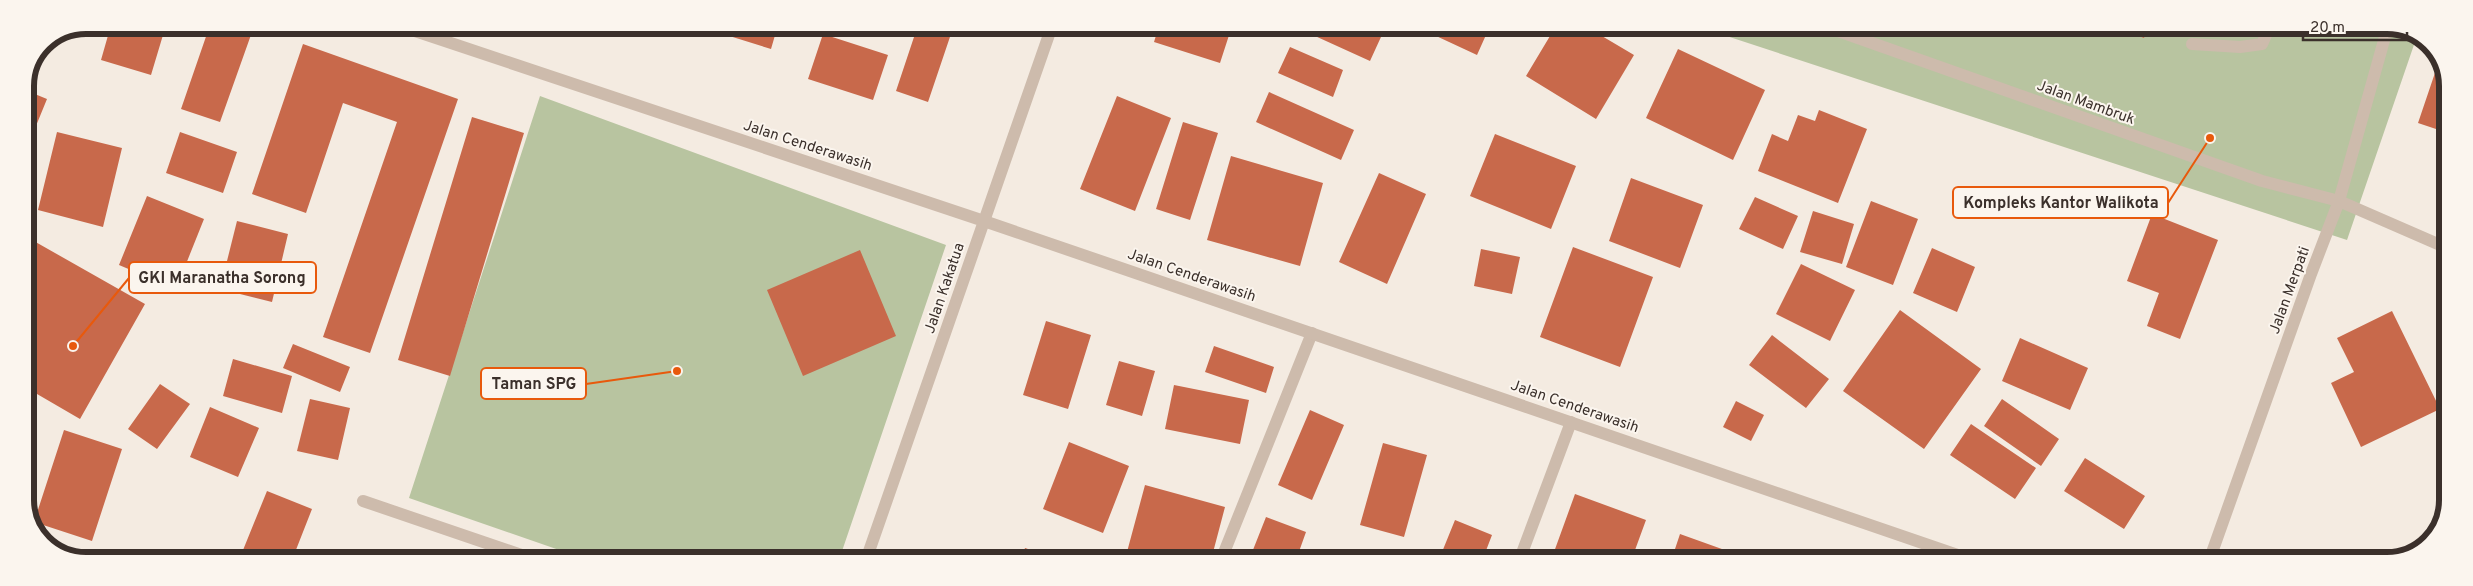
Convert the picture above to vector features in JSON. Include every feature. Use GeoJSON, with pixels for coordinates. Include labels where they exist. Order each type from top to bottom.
{"type":"FeatureCollection","features":[{"type":"Feature","properties":{"kind":"street","name":"Jalan Cenderawasih"},"geometry":{"type":"LineString","coordinates":[[424,34],[984,221],[1949,552]]}},
{"type":"Feature","properties":{"kind":"street","name":"Jalan Kakatua"},"geometry":{"type":"LineString","coordinates":[[869,552],[1049,34]]}},
{"type":"Feature","properties":{"kind":"street","name":"Jalan Mambruk"},"geometry":{"type":"LineString","coordinates":[[1846,34],[2262,182],[2339,201],[2439,245]]}},
{"type":"Feature","properties":{"kind":"street"},"geometry":{"type":"LineString","coordinates":[[2192,44],[2240,47],[2262,44],[2266,34]]}},
{"type":"Feature","properties":{"kind":"street","name":"Jalan Merpati"},"geometry":{"type":"LineString","coordinates":[[2212,552],[2311,274],[2339,201],[2386,34]]}},
{"type":"Feature","properties":{"kind":"street"},"geometry":{"type":"LineString","coordinates":[[1224,552],[1312,333]]}},
{"type":"Feature","properties":{"kind":"street"},"geometry":{"type":"LineString","coordinates":[[1522,552],[1571,422]]}},
{"type":"Feature","properties":{"kind":"street"},"geometry":{"type":"LineString","coordinates":[[363,501],[513,552]]}},
{"type":"Feature","properties":{"kind":"green space"},"geometry":{"type":"Polygon","coordinates":[[[1720,34],[2398,35],[2415,42],[2347,240],[1720,34]]]}},
{"type":"Feature","properties":{"kind":"green space"},"geometry":{"type":"Polygon","coordinates":[[[540,96],[946,245],[842,552],[565,552],[409,498],[540,96]]]}},
{"type":"Feature","properties":{"kind":"building"},"geometry":{"type":"Polygon","coordinates":[[[108,34],[163,34],[151,75],[101,60],[108,34]]]}},
{"type":"Feature","properties":{"kind":"building"},"geometry":{"type":"Polygon","coordinates":[[[207,34],[251,34],[220,122],[181,109],[207,34]]]}},
{"type":"Feature","properties":{"kind":"building"},"geometry":{"type":"Polygon","coordinates":[[[723,34],[775,34],[771,49],[723,34]]]}},
{"type":"Feature","properties":{"kind":"building"},"geometry":{"type":"Polygon","coordinates":[[[823,34],[888,55],[873,100],[808,79],[823,34]]]}},
{"type":"Feature","properties":{"kind":"building"},"geometry":{"type":"Polygon","coordinates":[[[915,34],[951,34],[928,102],[896,91],[915,34]]]}},
{"type":"Feature","properties":{"kind":"building"},"geometry":{"type":"Polygon","coordinates":[[[1156,34],[1229,34],[1220,63],[1154,42],[1156,34]]]}},
{"type":"Feature","properties":{"kind":"building"},"geometry":{"type":"Polygon","coordinates":[[[1311,34],[1382,34],[1370,61],[1311,34]]]}},
{"type":"Feature","properties":{"kind":"building"},"geometry":{"type":"Polygon","coordinates":[[[1435,34],[1486,34],[1477,55],[1435,34]]]}},
{"type":"Feature","properties":{"kind":"building"},"geometry":{"type":"Polygon","coordinates":[[[1551,34],[1599,34],[1634,55],[1596,119],[1526,76],[1551,34]]]}},
{"type":"Feature","properties":{"kind":"building"},"geometry":{"type":"Polygon","coordinates":[[[2134,34],[2145,34],[2144,38],[2134,34]]]}},
{"type":"Feature","properties":{"kind":"building"},"geometry":{"type":"Polygon","coordinates":[[[303,44],[458,99],[370,353],[323,337],[397,122],[343,103],[306,213],[252,194],[303,44]]]}},
{"type":"Feature","properties":{"kind":"building"},"geometry":{"type":"Polygon","coordinates":[[[1290,47],[1343,70],[1333,97],[1278,73],[1290,47]]]}},
{"type":"Feature","properties":{"kind":"building"},"geometry":{"type":"Polygon","coordinates":[[[1678,49],[1765,90],[1733,160],[1646,118],[1678,49]]]}},
{"type":"Feature","properties":{"kind":"building"},"geometry":{"type":"Polygon","coordinates":[[[2436,69],[2439,82],[2439,130],[2418,123],[2436,69]]]}},
{"type":"Feature","properties":{"kind":"building"},"geometry":{"type":"Polygon","coordinates":[[[1269,92],[1354,130],[1341,160],[1256,122],[1269,92]]]}},
{"type":"Feature","properties":{"kind":"building"},"geometry":{"type":"Polygon","coordinates":[[[34,94],[47,99],[34,131],[34,94]]]}},
{"type":"Feature","properties":{"kind":"building"},"geometry":{"type":"Polygon","coordinates":[[[1117,96],[1171,118],[1135,211],[1080,189],[1117,96]]]}},
{"type":"Feature","properties":{"kind":"building"},"geometry":{"type":"Polygon","coordinates":[[[1819,110],[1867,129],[1838,203],[1758,171],[1772,134],[1788,141],[1798,115],[1815,121],[1819,110]]]}},
{"type":"Feature","properties":{"kind":"building"},"geometry":{"type":"Polygon","coordinates":[[[472,117],[524,133],[450,376],[398,360],[472,117]]]}},
{"type":"Feature","properties":{"kind":"building"},"geometry":{"type":"Polygon","coordinates":[[[1183,122],[1218,133],[1190,220],[1156,209],[1183,122]]]}},
{"type":"Feature","properties":{"kind":"building"},"geometry":{"type":"Polygon","coordinates":[[[57,132],[122,148],[103,227],[38,210],[57,132]]]}},
{"type":"Feature","properties":{"kind":"building"},"geometry":{"type":"Polygon","coordinates":[[[180,132],[237,152],[223,193],[166,173],[180,132]]]}},
{"type":"Feature","properties":{"kind":"building"},"geometry":{"type":"Polygon","coordinates":[[[1495,134],[1576,166],[1551,229],[1470,196],[1495,134]]]}},
{"type":"Feature","properties":{"kind":"building"},"geometry":{"type":"Polygon","coordinates":[[[1231,156],[1323,183],[1300,266],[1207,240],[1231,156]]]}},
{"type":"Feature","properties":{"kind":"building"},"geometry":{"type":"Polygon","coordinates":[[[1379,173],[1426,194],[1387,284],[1339,262],[1379,173]]]}},
{"type":"Feature","properties":{"kind":"building"},"geometry":{"type":"Polygon","coordinates":[[[1631,178],[1703,205],[1680,268],[1609,241],[1631,178]]]}},
{"type":"Feature","properties":{"kind":"building"},"geometry":{"type":"Polygon","coordinates":[[[147,196],[204,219],[176,289],[119,265],[147,196]]]}},
{"type":"Feature","properties":{"kind":"building"},"geometry":{"type":"Polygon","coordinates":[[[1755,197],[1798,216],[1783,249],[1739,229],[1755,197]]]}},
{"type":"Feature","properties":{"kind":"building"},"geometry":{"type":"Polygon","coordinates":[[[1871,201],[1918,219],[1893,285],[1846,267],[1871,201]]]}},
{"type":"Feature","properties":{"kind":"building"},"geometry":{"type":"Polygon","coordinates":[[[1813,211],[1854,224],[1842,264],[1800,252],[1813,211]]]}},
{"type":"Feature","properties":{"kind":"building"},"geometry":{"type":"Polygon","coordinates":[[[2152,214],[2218,240],[2180,339],[2147,326],[2159,293],[2127,281],[2152,214]]]}},
{"type":"Feature","properties":{"kind":"building"},"geometry":{"type":"Polygon","coordinates":[[[237,221],[288,234],[272,302],[220,289],[237,221]]]}},
{"type":"Feature","properties":{"kind":"building"},"geometry":{"type":"Polygon","coordinates":[[[34,241],[145,304],[80,419],[34,392],[34,241]]]}},
{"type":"Feature","properties":{"kind":"building"},"geometry":{"type":"Polygon","coordinates":[[[1573,247],[1653,277],[1620,367],[1540,337],[1573,247]]]}},
{"type":"Feature","properties":{"kind":"building"},"geometry":{"type":"Polygon","coordinates":[[[1932,248],[1975,267],[1957,312],[1913,293],[1932,248]]]}},
{"type":"Feature","properties":{"kind":"building"},"geometry":{"type":"Polygon","coordinates":[[[1481,249],[1520,257],[1512,294],[1474,286],[1481,249]]]}},
{"type":"Feature","properties":{"kind":"building"},"geometry":{"type":"Polygon","coordinates":[[[860,250],[896,336],[803,376],[767,290],[860,250]]]}},
{"type":"Feature","properties":{"kind":"building"},"geometry":{"type":"Polygon","coordinates":[[[1801,264],[1855,290],[1830,341],[1776,314],[1801,264]]]}},
{"type":"Feature","properties":{"kind":"building"},"geometry":{"type":"Polygon","coordinates":[[[1900,310],[1981,369],[1924,449],[1843,391],[1900,310]]]}},
{"type":"Feature","properties":{"kind":"building"},"geometry":{"type":"Polygon","coordinates":[[[2392,311],[2439,409],[2361,447],[2331,383],[2354,372],[2337,338],[2392,311]]]}},
{"type":"Feature","properties":{"kind":"building"},"geometry":{"type":"Polygon","coordinates":[[[1046,321],[1091,335],[1068,409],[1023,395],[1046,321]]]}},
{"type":"Feature","properties":{"kind":"building"},"geometry":{"type":"Polygon","coordinates":[[[1772,335],[1829,379],[1806,408],[1749,365],[1772,335]]]}},
{"type":"Feature","properties":{"kind":"building"},"geometry":{"type":"Polygon","coordinates":[[[2020,338],[2088,368],[2070,410],[2002,381],[2020,338]]]}},
{"type":"Feature","properties":{"kind":"building"},"geometry":{"type":"Polygon","coordinates":[[[293,344],[350,367],[340,392],[283,368],[293,344]]]}},
{"type":"Feature","properties":{"kind":"building"},"geometry":{"type":"Polygon","coordinates":[[[1214,346],[1274,367],[1266,393],[1205,372],[1214,346]]]}},
{"type":"Feature","properties":{"kind":"building"},"geometry":{"type":"Polygon","coordinates":[[[233,359],[292,376],[282,413],[223,396],[233,359]]]}},
{"type":"Feature","properties":{"kind":"building"},"geometry":{"type":"Polygon","coordinates":[[[1119,361],[1155,371],[1142,416],[1106,405],[1119,361]]]}},
{"type":"Feature","properties":{"kind":"building"},"geometry":{"type":"Polygon","coordinates":[[[160,384],[190,404],[157,449],[128,429],[160,384]]]}},
{"type":"Feature","properties":{"kind":"building"},"geometry":{"type":"Polygon","coordinates":[[[1174,385],[1249,400],[1240,444],[1165,429],[1174,385]]]}},
{"type":"Feature","properties":{"kind":"building"},"geometry":{"type":"Polygon","coordinates":[[[310,399],[350,408],[338,460],[297,451],[310,399]]]}},
{"type":"Feature","properties":{"kind":"building"},"geometry":{"type":"Polygon","coordinates":[[[2002,399],[2059,439],[2041,466],[1984,426],[2002,399]]]}},
{"type":"Feature","properties":{"kind":"building"},"geometry":{"type":"Polygon","coordinates":[[[1736,401],[1764,415],[1751,441],[1723,427],[1736,401]]]}},
{"type":"Feature","properties":{"kind":"building"},"geometry":{"type":"Polygon","coordinates":[[[210,407],[259,428],[238,477],[190,457],[210,407]]]}},
{"type":"Feature","properties":{"kind":"building"},"geometry":{"type":"Polygon","coordinates":[[[1310,410],[1344,425],[1312,500],[1278,485],[1310,410]]]}},
{"type":"Feature","properties":{"kind":"building"},"geometry":{"type":"Polygon","coordinates":[[[1971,424],[2036,468],[2015,499],[1950,455],[1971,424]]]}},
{"type":"Feature","properties":{"kind":"building"},"geometry":{"type":"Polygon","coordinates":[[[64,430],[122,449],[92,541],[40,524],[36,515],[64,430]]]}},
{"type":"Feature","properties":{"kind":"building"},"geometry":{"type":"Polygon","coordinates":[[[1069,442],[1129,466],[1103,533],[1043,509],[1069,442]]]}},
{"type":"Feature","properties":{"kind":"building"},"geometry":{"type":"Polygon","coordinates":[[[1383,443],[1427,455],[1404,537],[1360,525],[1383,443]]]}},
{"type":"Feature","properties":{"kind":"building"},"geometry":{"type":"Polygon","coordinates":[[[2085,458],[2145,496],[2124,529],[2064,491],[2085,458]]]}},
{"type":"Feature","properties":{"kind":"building"},"geometry":{"type":"Polygon","coordinates":[[[1145,485],[1225,507],[1213,552],[1127,552],[1145,485]]]}},
{"type":"Feature","properties":{"kind":"building"},"geometry":{"type":"Polygon","coordinates":[[[267,491],[312,509],[295,552],[242,552],[267,491]]]}},
{"type":"Feature","properties":{"kind":"building"},"geometry":{"type":"Polygon","coordinates":[[[1575,494],[1646,520],[1634,552],[1554,552],[1575,494]]]}},
{"type":"Feature","properties":{"kind":"building"},"geometry":{"type":"Polygon","coordinates":[[[1266,517],[1306,532],[1299,552],[1252,552],[1266,517]]]}},
{"type":"Feature","properties":{"kind":"building"},"geometry":{"type":"Polygon","coordinates":[[[1455,520],[1492,535],[1485,552],[1442,552],[1455,520]]]}},
{"type":"Feature","properties":{"kind":"building"},"geometry":{"type":"Polygon","coordinates":[[[1680,534],[1730,552],[1674,552],[1680,534]]]}},
{"type":"Feature","properties":{"kind":"building"},"geometry":{"type":"Polygon","coordinates":[[[1025,548],[1037,552],[1024,552],[1025,548]]]}},
{"type":"Feature","properties":{"kind":"place","name":"Kompleks Kantor Walikota"},"geometry":{"type":"Point","coordinates":[2210,138]}},
{"type":"Feature","properties":{"kind":"place","name":"GKI Maranatha Sorong"},"geometry":{"type":"Point","coordinates":[73,346]}},
{"type":"Feature","properties":{"kind":"place","name":"Taman SPG"},"geometry":{"type":"Point","coordinates":[677,371]}}]}
